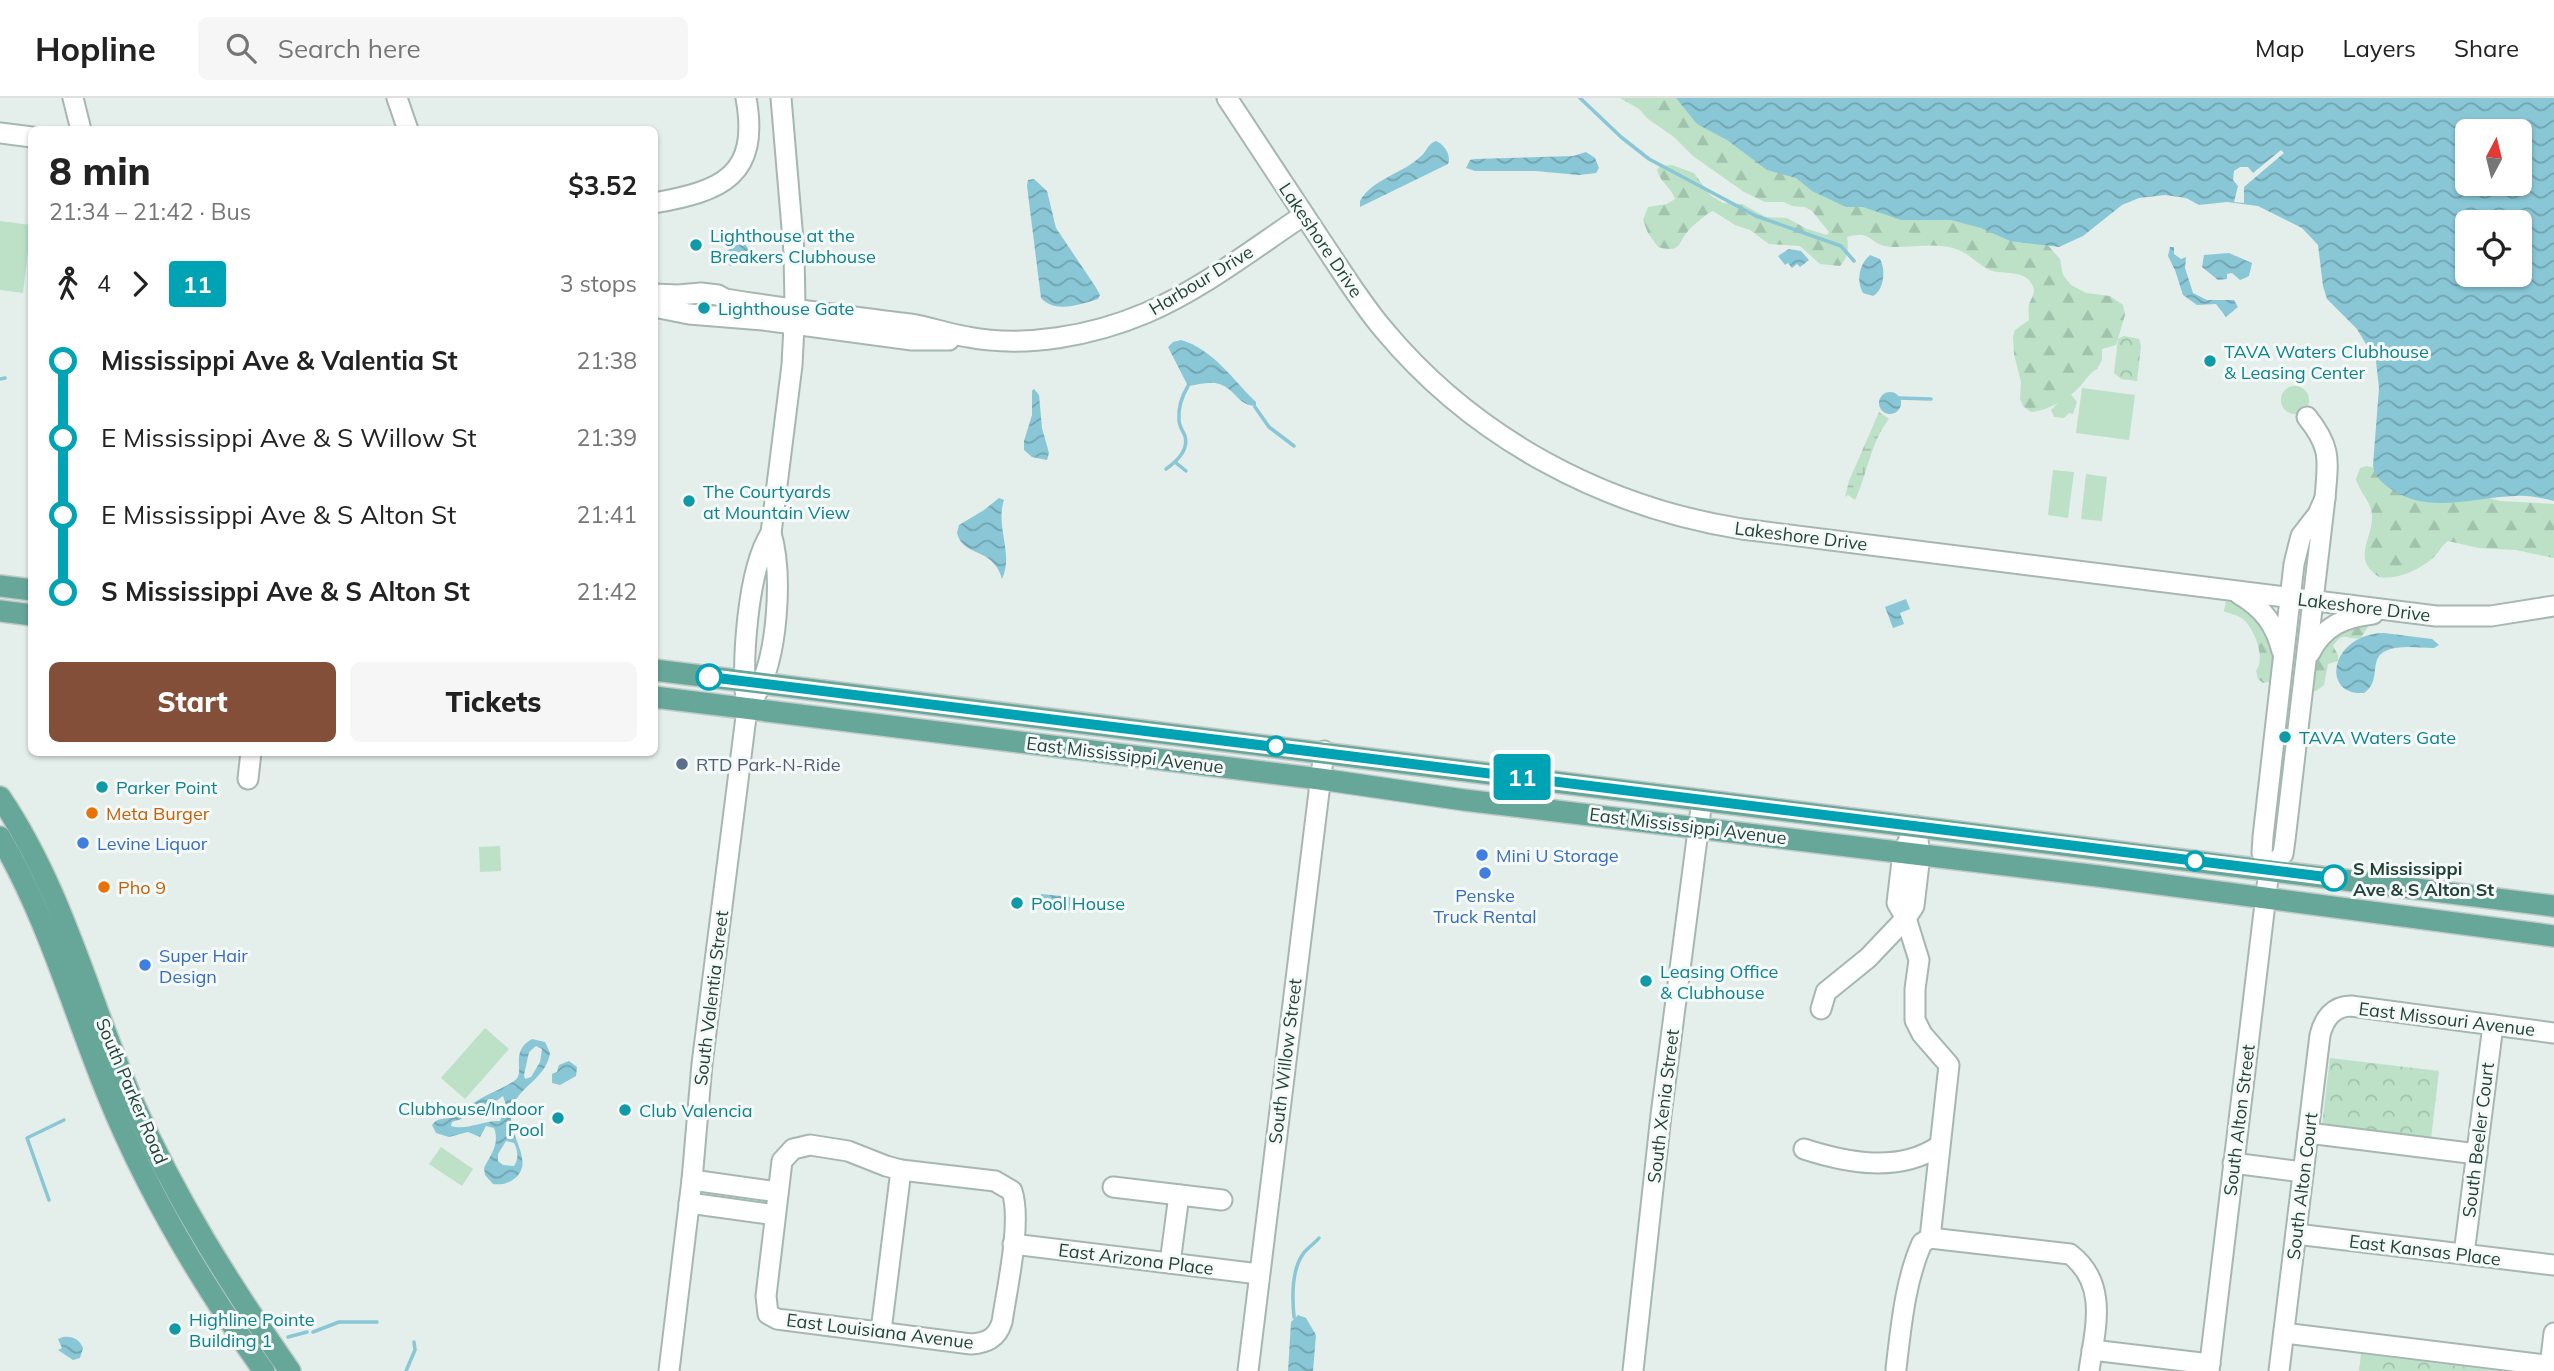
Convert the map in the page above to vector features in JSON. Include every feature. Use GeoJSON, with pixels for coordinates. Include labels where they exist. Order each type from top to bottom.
{"type":"FeatureCollection","features":[{"type":"Feature","properties":{"kind":"main road"},"geometry":{"type":"LineString","coordinates":[[0,586],[28,590]]}},
{"type":"Feature","properties":{"kind":"main road"},"geometry":{"type":"LineString","coordinates":[[0,611],[28,614]]}},
{"type":"Feature","properties":{"kind":"main road","name":"East Mississippi Avenue"},"geometry":{"type":"LineString","coordinates":[[658,671],[1324,751],[2554,906]]}},
{"type":"Feature","properties":{"kind":"main road","name":"East Mississippi Avenue"},"geometry":{"type":"LineString","coordinates":[[658,698],[1912,853],[2554,936]]}},
{"type":"Feature","properties":{"kind":"main road","name":"South Parker Road"},"geometry":{"type":"LineString","coordinates":[[0,797],[51,888],[124,1078],[170,1179],[217,1264],[290,1371]]}},
{"type":"Feature","properties":{"kind":"main road","name":"South Parker Road"},"geometry":{"type":"LineString","coordinates":[[0,837],[32,897],[107,1094],[145,1175],[197,1271],[264,1371]]}},
{"type":"Feature","properties":{"kind":"street"},"geometry":{"type":"LineString","coordinates":[[73,98],[80,126]]}},
{"type":"Feature","properties":{"kind":"street"},"geometry":{"type":"LineString","coordinates":[[397,98],[407,126]]}},
{"type":"Feature","properties":{"kind":"street"},"geometry":{"type":"LineString","coordinates":[[658,202],[707,191],[721,184],[733,172],[745,153],[750,138],[751,123],[746,98]]}},
{"type":"Feature","properties":{"kind":"street","name":"South Valentia Street"},"geometry":{"type":"LineString","coordinates":[[669,1371],[692,1180],[702,1063],[747,709],[753,683],[769,662],[778,589],[777,556],[771,533],[792,365],[794,317],[794,252],[781,98]]}},
{"type":"Feature","properties":{"kind":"street","name":"Lakeshore Drive"},"geometry":{"type":"LineString","coordinates":[[1227,98],[1374,318],[1432,380],[1471,414],[1523,450],[1606,492],[1669,514],[1742,529],[2395,611],[2470,618],[2515,614],[2554,606]]}},
{"type":"Feature","properties":{"kind":"street"},"geometry":{"type":"LineString","coordinates":[[0,133],[28,136]]}},
{"type":"Feature","properties":{"kind":"street","name":"Harbour Drive"},"geometry":{"type":"LineString","coordinates":[[658,293],[713,294],[794,317],[922,340],[967,337],[1015,341],[1051,338],[1097,330],[1135,318],[1182,296],[1304,215]]}},
{"type":"Feature","properties":{"kind":"street","name":"Harbour Drive"},"geometry":{"type":"LineString","coordinates":[[658,308],[689,314],[794,317]]}},
{"type":"Feature","properties":{"kind":"street","name":"South Alton Street"},"geometry":{"type":"LineString","coordinates":[[2269,870],[2284,849],[2328,465],[2326,446],[2307,417]]}},
{"type":"Feature","properties":{"kind":"street","name":"South Alton Street"},"geometry":{"type":"LineString","coordinates":[[2209,1368],[2269,870],[2262,848],[2270,777],[2261,743],[2266,716],[2278,701],[2299,541],[2318,514],[2325,498]]}},
{"type":"Feature","properties":{"kind":"street"},"geometry":{"type":"LineString","coordinates":[[2232,590],[2256,605],[2268,617],[2278,638],[2283,658]]}},
{"type":"Feature","properties":{"kind":"street"},"geometry":{"type":"LineString","coordinates":[[2307,660],[2319,637],[2340,622],[2357,616],[2395,611]]}},
{"type":"Feature","properties":{"kind":"street"},"geometry":{"type":"LineString","coordinates":[[2278,701],[2301,704]]}},
{"type":"Feature","properties":{"kind":"street","name":"South Willow Street"},"geometry":{"type":"LineString","coordinates":[[1248,1371],[1324,751]]}},
{"type":"Feature","properties":{"kind":"street"},"geometry":{"type":"LineString","coordinates":[[247,779],[250,756]]}},
{"type":"Feature","properties":{"kind":"street","name":"South Xenia Street"},"geometry":{"type":"LineString","coordinates":[[1633,1371],[1702,800]]}},
{"type":"Feature","properties":{"kind":"street"},"geometry":{"type":"LineString","coordinates":[[1916,826],[1912,853],[1897,903],[1906,918],[1919,960],[1915,1020],[1922,1034],[1949,1065],[1930,1238]]}},
{"type":"Feature","properties":{"kind":"street"},"geometry":{"type":"LineString","coordinates":[[1821,1009],[1826,992],[1868,957],[1906,918]]}},
{"type":"Feature","properties":{"kind":"street","name":"East Missouri Avenue"},"geometry":{"type":"LineString","coordinates":[[2340,1008],[2351,1006],[2554,1032]]}},
{"type":"Feature","properties":{"kind":"street","name":"South Alton Court"},"geometry":{"type":"LineString","coordinates":[[2279,1371],[2322,1025],[2340,1008]]}},
{"type":"Feature","properties":{"kind":"street","name":"South Beeler Court"},"geometry":{"type":"LineString","coordinates":[[2464,1254],[2493,1025]]}},
{"type":"Feature","properties":{"kind":"street"},"geometry":{"type":"LineString","coordinates":[[2308,1133],[2477,1154]]}},
{"type":"Feature","properties":{"kind":"street"},"geometry":{"type":"LineString","coordinates":[[689,1203],[775,1215],[782,1161],[793,1149],[810,1145],[848,1150],[901,1170],[995,1181],[1012,1191],[1016,1209],[1013,1244]]}},
{"type":"Feature","properties":{"kind":"street"},"geometry":{"type":"LineString","coordinates":[[1804,1149],[1831,1158],[1883,1163],[1926,1155],[1939,1146]]}},
{"type":"Feature","properties":{"kind":"street"},"geometry":{"type":"LineString","coordinates":[[2233,1163],[2303,1172]]}},
{"type":"Feature","properties":{"kind":"street"},"geometry":{"type":"LineString","coordinates":[[881,1331],[901,1170]]}},
{"type":"Feature","properties":{"kind":"street"},"geometry":{"type":"LineString","coordinates":[[692,1180],[778,1192]]}},
{"type":"Feature","properties":{"kind":"street"},"geometry":{"type":"LineString","coordinates":[[1112,1187],[1222,1200]]}},
{"type":"Feature","properties":{"kind":"street"},"geometry":{"type":"LineString","coordinates":[[1170,1263],[1179,1195]]}},
{"type":"Feature","properties":{"kind":"street","name":"East Louisiana Avenue"},"geometry":{"type":"LineString","coordinates":[[775,1215],[766,1296],[768,1314],[777,1319],[971,1344],[992,1339],[999,1332],[1013,1244]]}},
{"type":"Feature","properties":{"kind":"street","name":"East Kansas Place"},"geometry":{"type":"LineString","coordinates":[[2296,1234],[2554,1265]]}},
{"type":"Feature","properties":{"kind":"street"},"geometry":{"type":"LineString","coordinates":[[1896,1369],[1901,1328],[1914,1266],[1922,1242],[1930,1238],[2070,1254],[2082,1263],[2096,1293],[2089,1371]]}},
{"type":"Feature","properties":{"kind":"street","name":"East Arizona Place"},"geometry":{"type":"LineString","coordinates":[[1013,1244],[1259,1275]]}},
{"type":"Feature","properties":{"kind":"street"},"geometry":{"type":"LineString","coordinates":[[2284,1333],[2552,1366],[2554,1333]]}},
{"type":"Feature","properties":{"kind":"street"},"geometry":{"type":"LineString","coordinates":[[2092,1350],[2209,1368]]}},
{"type":"Feature","properties":{"kind":"green space"},"geometry":{"type":"Polygon","coordinates":[[[1620,98],[1687,98],[1937,212],[2045,242],[2060,259],[2063,275],[2071,285],[2086,293],[2110,296],[2123,305],[2125,315],[2116,345],[2102,349],[2102,360],[2097,369],[2071,395],[2051,406],[2031,412],[2023,406],[2020,399],[2021,382],[2014,354],[2015,330],[2029,320],[2029,304],[2034,292],[2029,280],[2021,275],[1988,269],[1961,251],[1948,247],[1891,247],[1862,235],[1847,237],[1847,253],[1840,266],[1820,264],[1800,246],[1769,244],[1750,230],[1735,225],[1713,211],[1690,229],[1676,248],[1658,247],[1643,220],[1648,207],[1667,204],[1675,199],[1658,174],[1660,166],[1672,165],[1694,173],[1710,195],[1723,203],[1742,204],[1766,217],[1787,218],[1807,229],[1827,235],[1829,232],[1812,211],[1805,207],[1784,202],[1765,202],[1744,192],[1693,156],[1639,109],[1620,98]]]}},
{"type":"Feature","properties":{"kind":"green space"},"geometry":{"type":"Polygon","coordinates":[[[0,221],[28,225],[23,293],[0,290],[0,221]]]}},
{"type":"Feature","properties":{"kind":"green space"},"geometry":{"type":"Polygon","coordinates":[[[2124,336],[2139,339],[2141,346],[2137,381],[2121,379],[2114,373],[2118,339],[2124,336]]]}},
{"type":"Feature","properties":{"kind":"green space"},"geometry":{"type":"Polygon","coordinates":[[[2295,386],[2305,390],[2309,400],[2305,410],[2295,414],[2285,410],[2281,400],[2285,390],[2295,386]]]}},
{"type":"Feature","properties":{"kind":"green space"},"geometry":{"type":"Polygon","coordinates":[[[2082,388],[2135,395],[2129,440],[2076,433],[2082,388]]]}},
{"type":"Feature","properties":{"kind":"green space"},"geometry":{"type":"Polygon","coordinates":[[[2069,392],[2077,402],[2073,414],[2069,413],[2064,418],[2054,417],[2051,410],[2069,392]]]}},
{"type":"Feature","properties":{"kind":"green space"},"geometry":{"type":"Polygon","coordinates":[[[1879,412],[1889,419],[1873,448],[1855,500],[1848,495],[1845,497],[1849,481],[1879,412]]]}},
{"type":"Feature","properties":{"kind":"green space"},"geometry":{"type":"Polygon","coordinates":[[[2367,466],[2500,501],[2554,504],[2554,558],[2448,541],[2433,558],[2415,570],[2393,577],[2379,577],[2366,561],[2371,509],[2356,479],[2360,468],[2367,466]]]}},
{"type":"Feature","properties":{"kind":"green space"},"geometry":{"type":"Polygon","coordinates":[[[2053,470],[2074,472],[2068,518],[2048,515],[2053,470]]]}},
{"type":"Feature","properties":{"kind":"green space"},"geometry":{"type":"Polygon","coordinates":[[[2086,474],[2107,477],[2102,521],[2081,519],[2086,474]]]}},
{"type":"Feature","properties":{"kind":"green space"},"geometry":{"type":"Polygon","coordinates":[[[2226,601],[2235,601],[2276,635],[2273,681],[2263,683],[2258,679],[2256,671],[2260,659],[2255,637],[2242,618],[2224,611],[2226,601]]]}},
{"type":"Feature","properties":{"kind":"green space"},"geometry":{"type":"Polygon","coordinates":[[[2371,622],[2361,638],[2343,637],[2337,641],[2333,646],[2338,661],[2328,664],[2324,685],[2312,691],[2306,675],[2326,632],[2371,622]]]}},
{"type":"Feature","properties":{"kind":"green space"},"geometry":{"type":"Polygon","coordinates":[[[500,846],[501,871],[480,872],[479,847],[500,846]]]}},
{"type":"Feature","properties":{"kind":"green space"},"geometry":{"type":"Polygon","coordinates":[[[485,1028],[509,1049],[465,1099],[441,1078],[485,1028]]]}},
{"type":"Feature","properties":{"kind":"green space"},"geometry":{"type":"Polygon","coordinates":[[[2330,1058],[2439,1071],[2431,1139],[2322,1126],[2330,1058]]]}},
{"type":"Feature","properties":{"kind":"green space"},"geometry":{"type":"Polygon","coordinates":[[[441,1147],[473,1169],[462,1186],[429,1164],[441,1147]]]}},
{"type":"Feature","properties":{"kind":"green space"},"geometry":{"type":"Polygon","coordinates":[[[2361,1354],[2499,1371],[2359,1371],[2361,1354]]]}},
{"type":"Feature","properties":{"kind":"water"},"geometry":{"type":"Polygon","coordinates":[[[1676,98],[2554,98],[2554,501],[2521,496],[2434,503],[2403,496],[2380,480],[2373,465],[2379,388],[2376,361],[2357,329],[2327,299],[2318,245],[2302,228],[2258,206],[2227,202],[2199,205],[2186,198],[2165,195],[2139,198],[2122,205],[2083,236],[2059,247],[2010,241],[1981,228],[1951,220],[1901,220],[1863,207],[1846,207],[1812,191],[1796,178],[1767,170],[1727,140],[1697,124],[1676,98]]]}},
{"type":"Feature","properties":{"kind":"water"},"geometry":{"type":"Polygon","coordinates":[[[1436,141],[1446,151],[1448,164],[1360,207],[1365,193],[1413,163],[1436,141]]]}},
{"type":"Feature","properties":{"kind":"water"},"geometry":{"type":"Polygon","coordinates":[[[1586,152],[1595,158],[1599,168],[1596,173],[1579,175],[1535,171],[1475,171],[1466,168],[1470,160],[1475,159],[1573,156],[1586,152]]]}},
{"type":"Feature","properties":{"kind":"water"},"geometry":{"type":"Polygon","coordinates":[[[1034,179],[1047,191],[1056,228],[1095,286],[1100,295],[1098,299],[1061,307],[1053,306],[1041,298],[1027,186],[1028,180],[1034,179]]]}},
{"type":"Feature","properties":{"kind":"water"},"geometry":{"type":"Polygon","coordinates":[[[737,243],[743,246],[745,244],[749,250],[746,256],[730,266],[725,259],[726,252],[737,243]]]}},
{"type":"Feature","properties":{"kind":"water"},"geometry":{"type":"Polygon","coordinates":[[[2170,247],[2174,247],[2174,254],[2181,259],[2186,257],[2185,268],[2193,293],[2207,300],[2234,300],[2238,307],[2226,317],[2216,304],[2197,305],[2183,295],[2168,256],[2170,247]]]}},
{"type":"Feature","properties":{"kind":"water"},"geometry":{"type":"Polygon","coordinates":[[[1789,249],[1801,251],[1809,260],[1800,267],[1797,264],[1792,268],[1788,263],[1785,265],[1778,256],[1789,249]]]}},
{"type":"Feature","properties":{"kind":"water"},"geometry":{"type":"Polygon","coordinates":[[[2229,253],[2252,263],[2249,276],[2240,280],[2232,273],[2227,274],[2227,279],[2218,280],[2202,267],[2204,255],[2229,253]]]}},
{"type":"Feature","properties":{"kind":"water"},"geometry":{"type":"Polygon","coordinates":[[[1870,255],[1880,259],[1883,269],[1882,285],[1873,296],[1863,293],[1859,278],[1861,268],[1870,255]]]}},
{"type":"Feature","properties":{"kind":"water"},"geometry":{"type":"Polygon","coordinates":[[[1181,340],[1213,358],[1256,402],[1256,406],[1245,404],[1227,388],[1218,384],[1188,386],[1168,347],[1181,340]]]}},
{"type":"Feature","properties":{"kind":"water"},"geometry":{"type":"Polygon","coordinates":[[[1034,389],[1039,395],[1042,428],[1049,453],[1047,460],[1032,457],[1024,450],[1032,415],[1034,389]]]}},
{"type":"Feature","properties":{"kind":"water"},"geometry":{"type":"Polygon","coordinates":[[[1890,392],[1900,399],[1901,403],[1894,413],[1890,414],[1880,407],[1879,403],[1886,393],[1890,392]]]}},
{"type":"Feature","properties":{"kind":"water"},"geometry":{"type":"Polygon","coordinates":[[[999,498],[1004,500],[1002,520],[1006,550],[1002,579],[992,561],[965,546],[957,533],[959,525],[999,498]]]}},
{"type":"Feature","properties":{"kind":"water"},"geometry":{"type":"Polygon","coordinates":[[[1906,599],[1910,609],[1900,613],[1904,624],[1893,628],[1885,607],[1906,599]]]}},
{"type":"Feature","properties":{"kind":"water"},"geometry":{"type":"Polygon","coordinates":[[[2384,633],[2432,639],[2439,645],[2434,648],[2400,647],[2385,651],[2377,661],[2370,687],[2364,693],[2350,691],[2341,685],[2337,676],[2337,664],[2342,653],[2352,643],[2366,636],[2384,633]]]}},
{"type":"Feature","properties":{"kind":"water"},"geometry":{"type":"Polygon","coordinates":[[[1041,894],[1071,897],[1069,911],[1039,907],[1041,894]]]}},
{"type":"Feature","properties":{"kind":"water"},"geometry":{"type":"Polygon","coordinates":[[[532,1039],[545,1042],[550,1053],[543,1071],[513,1105],[511,1122],[522,1157],[520,1172],[509,1182],[493,1184],[485,1175],[484,1168],[495,1144],[494,1128],[486,1126],[480,1137],[468,1132],[449,1137],[436,1133],[432,1125],[439,1120],[455,1116],[514,1081],[518,1077],[519,1056],[525,1044],[532,1039]],[[536,1046],[529,1052],[525,1079],[531,1077],[540,1062],[542,1049],[536,1046]],[[503,1096],[481,1112],[467,1112],[461,1119],[452,1122],[451,1126],[463,1127],[500,1121],[506,1105],[503,1096]],[[506,1141],[498,1154],[498,1161],[503,1165],[514,1166],[517,1154],[514,1143],[506,1141]]]}},
{"type":"Feature","properties":{"kind":"water"},"geometry":{"type":"Polygon","coordinates":[[[569,1061],[577,1067],[576,1076],[560,1085],[552,1083],[552,1074],[557,1072],[559,1065],[569,1061]]]}},
{"type":"Feature","properties":{"kind":"water"},"geometry":{"type":"Polygon","coordinates":[[[1298,1315],[1306,1318],[1316,1335],[1313,1371],[1288,1371],[1291,1322],[1298,1315]]]}},
{"type":"Feature","properties":{"kind":"water"},"geometry":{"type":"Polygon","coordinates":[[[63,1337],[80,1342],[83,1348],[80,1358],[73,1360],[58,1350],[62,1348],[58,1339],[63,1337]]]}},
{"type":"Feature","properties":{"kind":"pier"},"geometry":{"type":"Polygon","coordinates":[[[2281,150],[2284,153],[2244,187],[2244,203],[2234,202],[2238,186],[2233,180],[2234,171],[2240,167],[2248,167],[2253,173],[2281,150]]]}},
{"type":"Feature","properties":{"kind":"waterway"},"geometry":{"type":"LineString","coordinates":[[1580,98],[1649,159],[1756,216],[1841,246],[1854,261]]}},
{"type":"Feature","properties":{"kind":"waterway"},"geometry":{"type":"LineString","coordinates":[[0,379],[5,378]]}},
{"type":"Feature","properties":{"kind":"waterway"},"geometry":{"type":"LineString","coordinates":[[1166,469],[1177,459],[1185,446],[1179,416],[1181,402],[1188,386]]}},
{"type":"Feature","properties":{"kind":"waterway"},"geometry":{"type":"LineString","coordinates":[[1899,398],[1931,399]]}},
{"type":"Feature","properties":{"kind":"waterway"},"geometry":{"type":"LineString","coordinates":[[1255,407],[1269,427],[1294,446]]}},
{"type":"Feature","properties":{"kind":"waterway"},"geometry":{"type":"LineString","coordinates":[[1175,462],[1186,471]]}},
{"type":"Feature","properties":{"kind":"waterway"},"geometry":{"type":"LineString","coordinates":[[49,1200],[27,1138],[64,1120]]}},
{"type":"Feature","properties":{"kind":"waterway"},"geometry":{"type":"LineString","coordinates":[[1294,1317],[1296,1268],[1303,1254],[1319,1238]]}},
{"type":"Feature","properties":{"kind":"waterway"},"geometry":{"type":"LineString","coordinates":[[313,1332],[339,1322],[377,1322]]}},
{"type":"Feature","properties":{"kind":"waterway"},"geometry":{"type":"LineString","coordinates":[[288,1337],[307,1332]]}},
{"type":"Feature","properties":{"kind":"waterway"},"geometry":{"type":"LineString","coordinates":[[406,1371],[415,1350],[414,1342]]}},
{"type":"Feature","properties":{"kind":"bus line","name":"11"},"geometry":{"type":"LineString","coordinates":[[709,677],[2334,878]]}},
{"type":"Feature","properties":{"kind":"place","name":"Lighthouse at the Breakers Clubhouse"},"geometry":{"type":"Point","coordinates":[696,245]}},
{"type":"Feature","properties":{"kind":"place","name":"Lighthouse Gate"},"geometry":{"type":"Point","coordinates":[704,308]}},
{"type":"Feature","properties":{"kind":"place","name":"TAVA Waters Clubhouse & Leasing Center"},"geometry":{"type":"Point","coordinates":[2210,361]}},
{"type":"Feature","properties":{"kind":"place","name":"The Courtyards at Mountain View"},"geometry":{"type":"Point","coordinates":[689,501]}},
{"type":"Feature","properties":{"kind":"place","name":"TAVA Waters Gate"},"geometry":{"type":"Point","coordinates":[2285,737]}},
{"type":"Feature","properties":{"kind":"place","name":"RTD Park-N-Ride"},"geometry":{"type":"Point","coordinates":[682,764]}},
{"type":"Feature","properties":{"kind":"place","name":"Parker Point"},"geometry":{"type":"Point","coordinates":[102,787]}},
{"type":"Feature","properties":{"kind":"place","name":"Meta Burger"},"geometry":{"type":"Point","coordinates":[92,813]}},
{"type":"Feature","properties":{"kind":"place","name":"Levine Liquor"},"geometry":{"type":"Point","coordinates":[83,843]}},
{"type":"Feature","properties":{"kind":"place","name":"Mini U Storage"},"geometry":{"type":"Point","coordinates":[1482,855]}},
{"type":"Feature","properties":{"kind":"place","name":"Penske Truck Rental"},"geometry":{"type":"Point","coordinates":[1485,873]}},
{"type":"Feature","properties":{"kind":"place","name":"S Mississippi Ave & S Alton St"},"geometry":{"type":"Point","coordinates":[2334,878]}},
{"type":"Feature","properties":{"kind":"place","name":"Pho 9"},"geometry":{"type":"Point","coordinates":[104,887]}},
{"type":"Feature","properties":{"kind":"place","name":"Pool House"},"geometry":{"type":"Point","coordinates":[1017,903]}},
{"type":"Feature","properties":{"kind":"place","name":"Super Hair Design"},"geometry":{"type":"Point","coordinates":[145,965]}},
{"type":"Feature","properties":{"kind":"place","name":"Leasing Office & Clubhouse"},"geometry":{"type":"Point","coordinates":[1646,981]}},
{"type":"Feature","properties":{"kind":"place","name":"Club Valencia"},"geometry":{"type":"Point","coordinates":[625,1110]}},
{"type":"Feature","properties":{"kind":"place","name":"Clubhouse/Indoor Pool"},"geometry":{"type":"Point","coordinates":[558,1118]}},
{"type":"Feature","properties":{"kind":"place","name":"Highline Pointe Building 1"},"geometry":{"type":"Point","coordinates":[175,1329]}}]}
